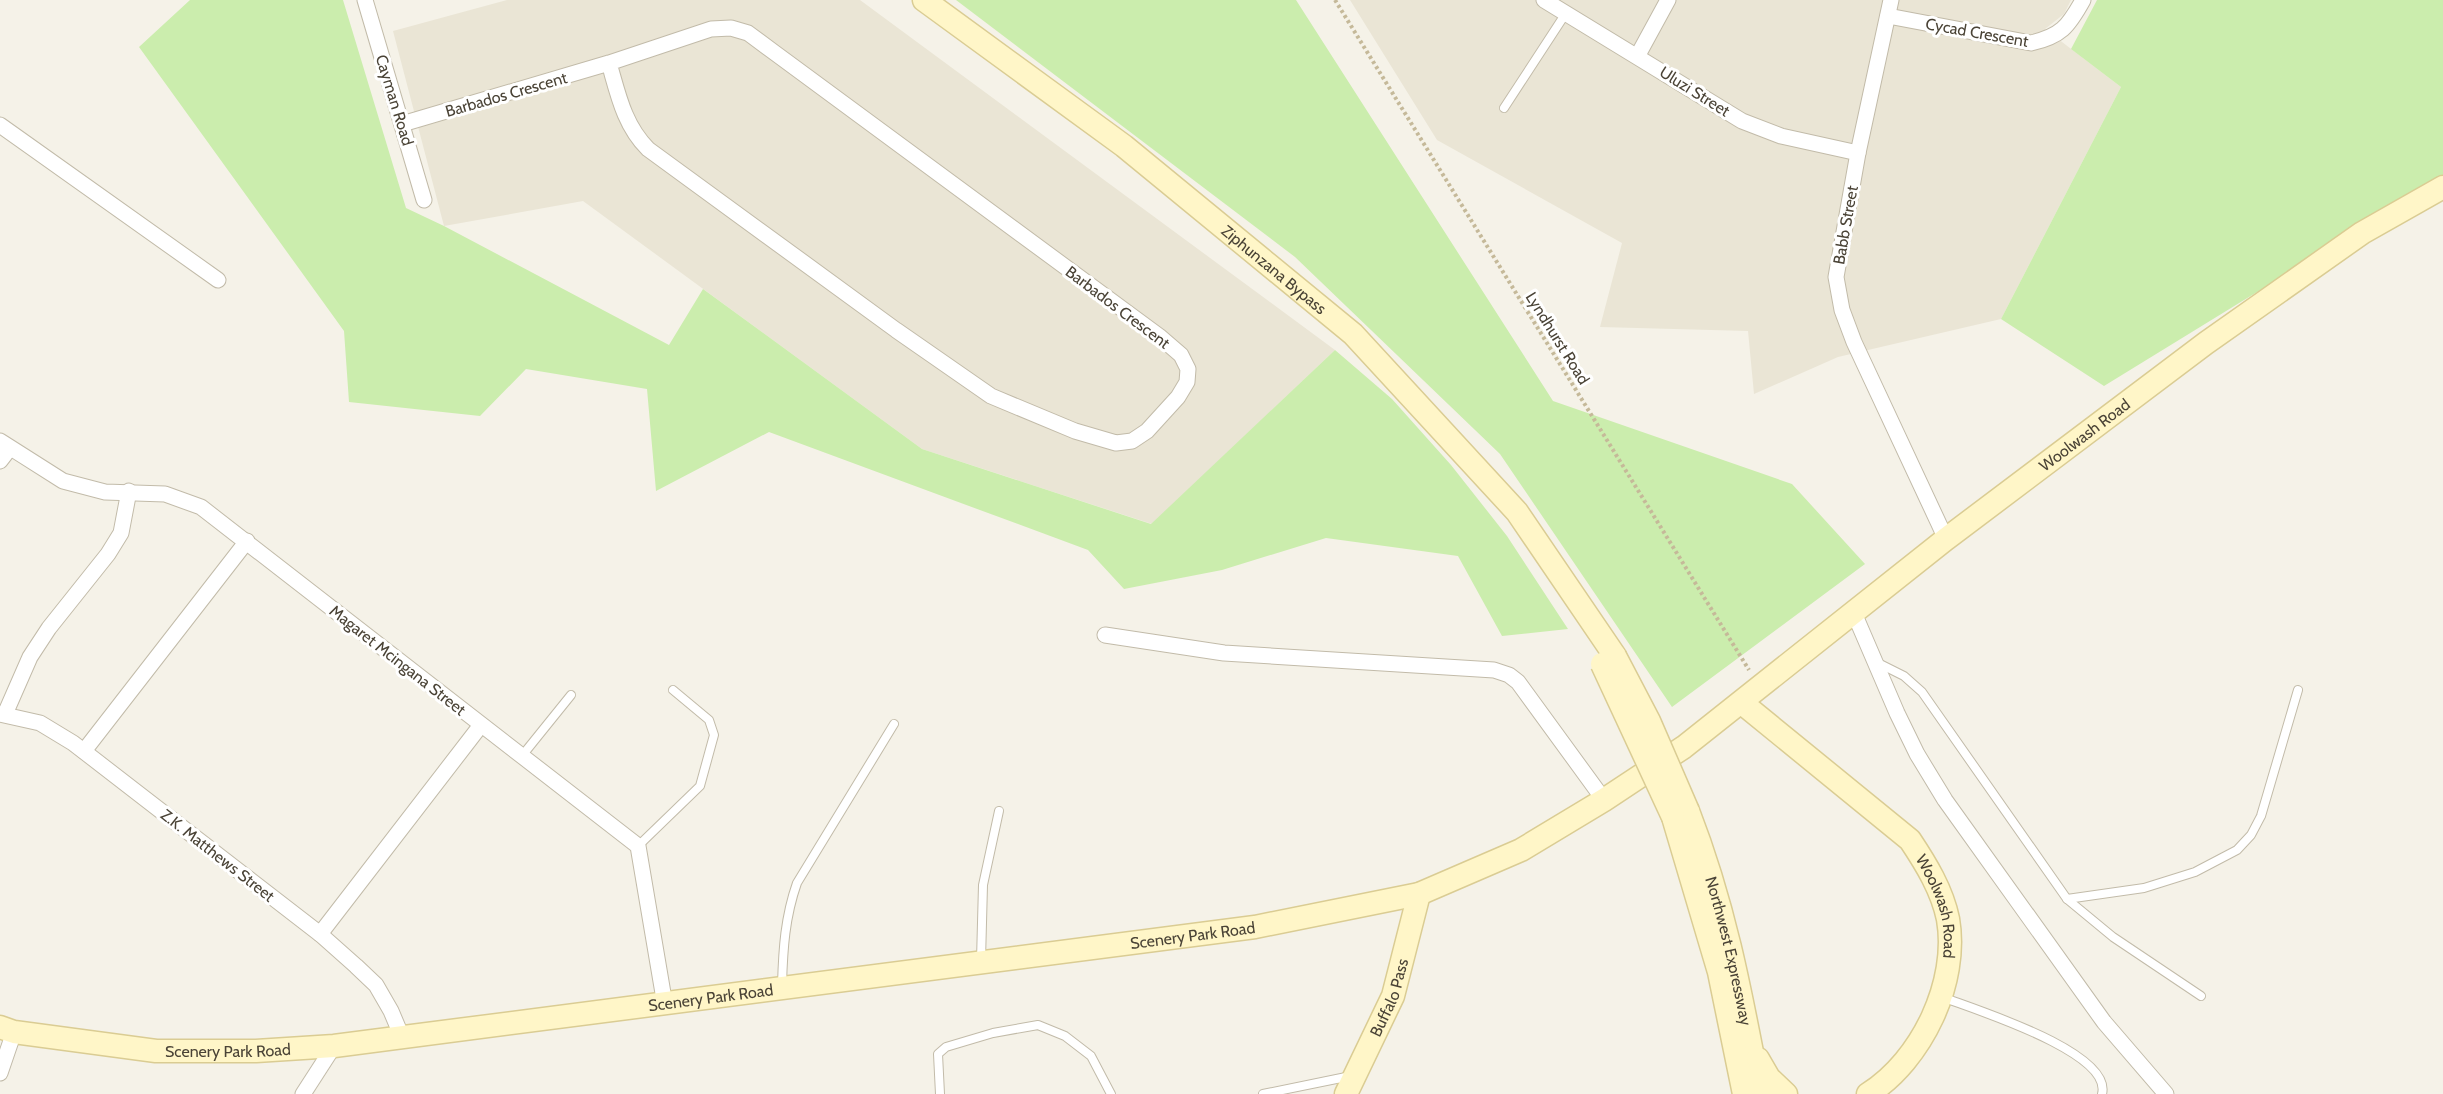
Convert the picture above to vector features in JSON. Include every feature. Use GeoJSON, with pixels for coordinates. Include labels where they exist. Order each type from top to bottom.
{"type":"FeatureCollection","features":[{"type":"Feature","properties":{"kind":"main road","name":"Ziphunzana Bypass"},"geometry":{"type":"LineString","coordinates":[[924,0],[1124,146],[1353,334],[1516,512],[1570,595],[1608,660],[1681,814]]}},
{"type":"Feature","properties":{"kind":"main road","name":"Woolwash Road"},"geometry":{"type":"LineString","coordinates":[[1419,894],[1521,850],[1604,800],[1684,747],[1946,539],[2236,322],[2362,233],[2443,188]]}},
{"type":"Feature","properties":{"kind":"main road","name":"Woolwash Road"},"geometry":{"type":"LineString","coordinates":[[1742,703],[1910,840],[1929,868],[1948,919],[1949,953],[1940,997],[1920,1039],[1900,1065],[1872,1093]]}},
{"type":"Feature","properties":{"kind":"main road","name":"Northwest Expressway"},"geometry":{"type":"LineString","coordinates":[[1681,814],[1710,867],[1724,916],[1760,1094]]}},
{"type":"Feature","properties":{"kind":"main road","name":"Northwest Expressway"},"geometry":{"type":"LineString","coordinates":[[1681,814],[1719,972],[1744,1094]]}},
{"type":"Feature","properties":{"kind":"main road","name":"Scenery Park Road"},"geometry":{"type":"LineString","coordinates":[[7,1029],[156,1051],[256,1051],[334,1046],[665,1005],[782,986],[1255,927],[1419,894]]}},
{"type":"Feature","properties":{"kind":"main road","name":"Buffalo Pass"},"geometry":{"type":"LineString","coordinates":[[1350,1085],[1393,996],[1419,894]]}},
{"type":"Feature","properties":{"kind":"main road"},"geometry":{"type":"LineString","coordinates":[[1749,1035],[1758,1060],[1769,1078],[1786,1094]]}},
{"type":"Feature","properties":{"kind":"street","name":"Cayman Road"},"geometry":{"type":"LineString","coordinates":[[365,0],[424,200]]}},
{"type":"Feature","properties":{"kind":"street","name":"Uluzi Street"},"geometry":{"type":"LineString","coordinates":[[1544,0],[1742,121],[1781,136],[1858,153]]}},
{"type":"Feature","properties":{"kind":"street"},"geometry":{"type":"LineString","coordinates":[[1638,56],[1668,0]]}},
{"type":"Feature","properties":{"kind":"street","name":"Babb Street"},"geometry":{"type":"LineString","coordinates":[[1891,0],[1858,153],[1836,277],[1842,310],[1854,342],[1946,539]]}},
{"type":"Feature","properties":{"kind":"street","name":"Cycad Crescent"},"geometry":{"type":"LineString","coordinates":[[1888,16],[2031,44],[2054,38],[2072,21],[2083,0]]}},
{"type":"Feature","properties":{"kind":"street","name":"Barbados Crescent"},"geometry":{"type":"LineString","coordinates":[[402,124],[609,63],[711,29],[731,28],[748,33],[1159,336],[1180,355],[1188,369],[1186,382],[1178,397],[1147,431],[1132,441],[1116,443],[1075,431],[991,396],[896,330],[634,136],[609,63]]}},
{"type":"Feature","properties":{"kind":"street"},"geometry":{"type":"LineString","coordinates":[[0,125],[218,279]]}},
{"type":"Feature","properties":{"kind":"street"},"geometry":{"type":"LineString","coordinates":[[0,461],[5,445]]}},
{"type":"Feature","properties":{"kind":"street","name":"Magaret Mcingana Street"},"geometry":{"type":"LineString","coordinates":[[5,445],[63,481],[105,492],[165,494],[201,507],[638,846]]}},
{"type":"Feature","properties":{"kind":"street"},"geometry":{"type":"LineString","coordinates":[[2,714],[30,657],[49,628],[108,554],[121,533],[129,491]]}},
{"type":"Feature","properties":{"kind":"street"},"geometry":{"type":"LineString","coordinates":[[84,751],[247,541]]}},
{"type":"Feature","properties":{"kind":"street"},"geometry":{"type":"LineString","coordinates":[[1854,613],[1897,713],[1917,754],[1945,800],[2104,1022],[2166,1094]]}},
{"type":"Feature","properties":{"kind":"street"},"geometry":{"type":"LineString","coordinates":[[1105,636],[1224,653],[1494,670],[1509,675],[1518,682],[1604,800]]}},
{"type":"Feature","properties":{"kind":"street","name":"Z.K. Matthews Street"},"geometry":{"type":"LineString","coordinates":[[2,714],[40,723],[84,751],[320,934],[376,985],[402,1037]]}},
{"type":"Feature","properties":{"kind":"street"},"geometry":{"type":"LineString","coordinates":[[320,934],[481,725]]}},
{"type":"Feature","properties":{"kind":"street"},"geometry":{"type":"LineString","coordinates":[[638,846],[665,1005]]}},
{"type":"Feature","properties":{"kind":"street"},"geometry":{"type":"LineString","coordinates":[[0,1073],[7,1029]]}},
{"type":"Feature","properties":{"kind":"street"},"geometry":{"type":"LineString","coordinates":[[303,1094],[334,1046]]}},
{"type":"Feature","properties":{"kind":"lane"},"geometry":{"type":"LineString","coordinates":[[1504,108],[1566,13]]}},
{"type":"Feature","properties":{"kind":"lane"},"geometry":{"type":"LineString","coordinates":[[1877,662],[1904,676],[1922,692],[2067,899],[2113,937],[2201,996]]}},
{"type":"Feature","properties":{"kind":"lane"},"geometry":{"type":"LineString","coordinates":[[638,846],[688,800],[700,786],[706,770],[714,728],[710,720],[673,690]]}},
{"type":"Feature","properties":{"kind":"lane"},"geometry":{"type":"LineString","coordinates":[[2067,899],[2144,888],[2171,881],[2237,850],[2251,835],[2261,816],[2298,690]]}},
{"type":"Feature","properties":{"kind":"lane"},"geometry":{"type":"LineString","coordinates":[[521,757],[570,695]]}},
{"type":"Feature","properties":{"kind":"lane"},"geometry":{"type":"LineString","coordinates":[[782,986],[783,940],[788,909],[797,883],[894,724]]}},
{"type":"Feature","properties":{"kind":"lane"},"geometry":{"type":"LineString","coordinates":[[981,962],[983,885],[999,811]]}},
{"type":"Feature","properties":{"kind":"lane"},"geometry":{"type":"LineString","coordinates":[[1940,997],[2043,1036],[2078,1056],[2097,1072],[2102,1081],[2102,1094]]}},
{"type":"Feature","properties":{"kind":"lane"},"geometry":{"type":"LineString","coordinates":[[940,1094],[938,1054],[946,1047],[993,1033],[1038,1025],[1065,1036],[1091,1056],[1111,1094]]}},
{"type":"Feature","properties":{"kind":"lane"},"geometry":{"type":"LineString","coordinates":[[1263,1094],[1350,1085]]}},
{"type":"Feature","properties":{"kind":"path","name":"Lyndhurst Road"},"geometry":{"type":"LineString","coordinates":[[1335,0],[1761,688]]}},
{"type":"Feature","properties":{"kind":"shaded area"},"geometry":{"type":"Polygon","coordinates":[[[507,0],[860,0],[1335,350],[1152,524],[922,449],[583,201],[444,226],[393,31],[507,0]]]}},
{"type":"Feature","properties":{"kind":"shaded area"},"geometry":{"type":"Polygon","coordinates":[[[1350,0],[2071,0],[2064,14],[2045,29],[2121,87],[2001,319],[1838,357],[1754,394],[1748,331],[1600,327],[1622,243],[1437,140],[1350,0]]]}},
{"type":"Feature","properties":{"kind":"green space"},"geometry":{"type":"Polygon","coordinates":[[[190,0],[343,0],[406,208],[669,345],[703,289],[922,449],[1151,524],[1335,350],[1392,399],[1451,465],[1507,536],[1568,629],[1502,636],[1458,556],[1326,538],[1222,570],[1124,589],[1088,550],[769,432],[656,491],[647,389],[526,369],[480,416],[349,402],[344,331],[139,47],[190,0]]]}},
{"type":"Feature","properties":{"kind":"green space"},"geometry":{"type":"Polygon","coordinates":[[[956,0],[1296,0],[1553,401],[1792,484],[1865,564],[1672,707],[1500,454],[1295,257],[956,0]]]}},
{"type":"Feature","properties":{"kind":"green space"},"geometry":{"type":"Polygon","coordinates":[[[2097,0],[2443,0],[2443,178],[2104,386],[2001,319],[2121,87],[2071,49],[2097,0]]]}}]}
